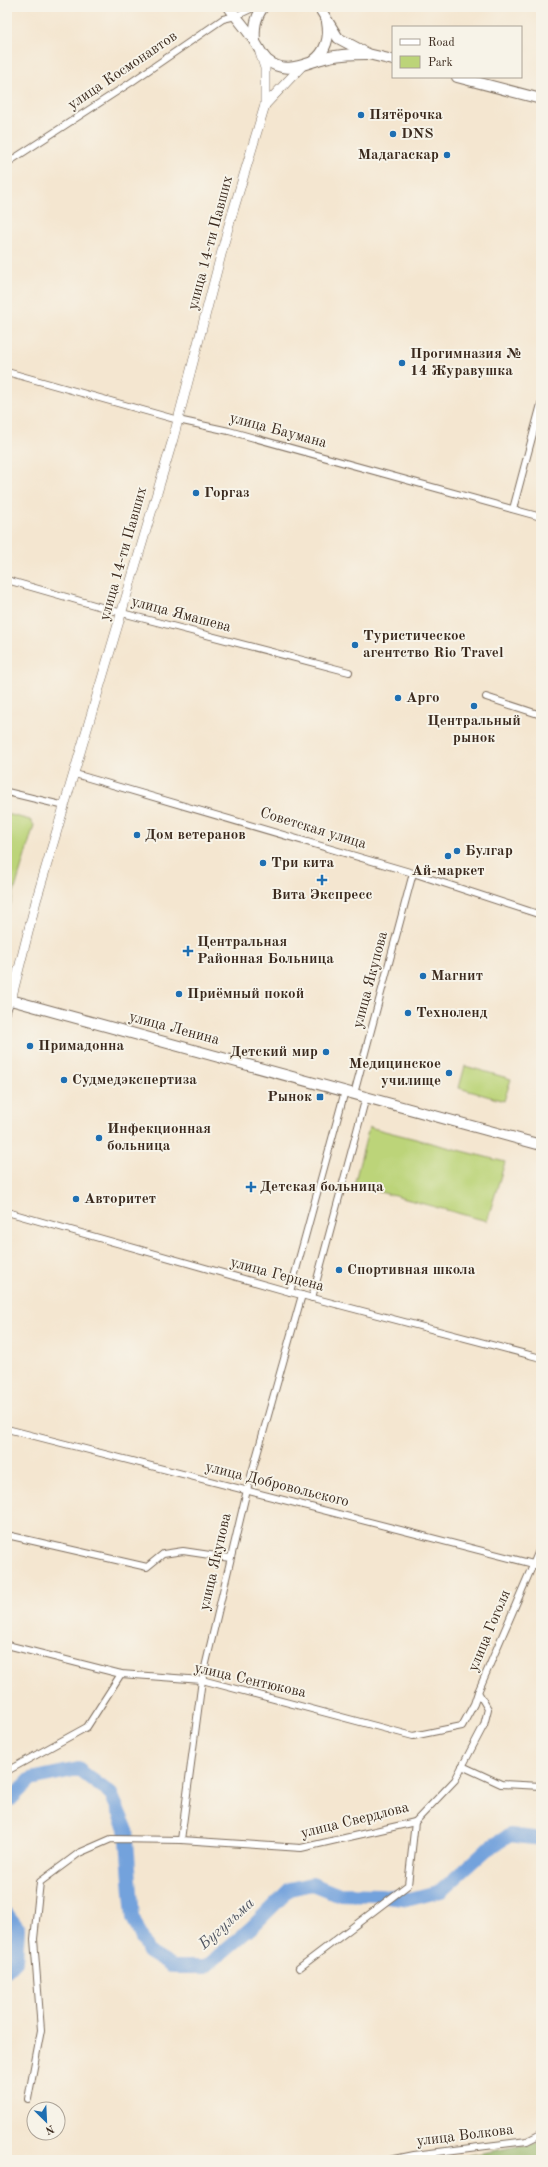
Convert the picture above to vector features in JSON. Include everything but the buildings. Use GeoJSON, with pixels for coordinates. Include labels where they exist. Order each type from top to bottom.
{"type":"FeatureCollection","features":[{"type":"Feature","properties":{"kind":"main road"},"geometry":{"type":"LineString","coordinates":[[229,7],[255,42],[260,52],[268,60],[278,66],[290,68],[305,66],[341,55],[368,54]]}},
{"type":"Feature","properties":{"kind":"main road"},"geometry":{"type":"LineString","coordinates":[[255,42],[254,30],[256,18],[263,7]]}},
{"type":"Feature","properties":{"kind":"main road"},"geometry":{"type":"LineString","coordinates":[[319,7],[338,38],[368,54],[392,60]]}},
{"type":"Feature","properties":{"kind":"main road"},"geometry":{"type":"LineString","coordinates":[[305,66],[318,56],[326,45],[328,28],[327,20]]}},
{"type":"Feature","properties":{"kind":"main road"},"geometry":{"type":"LineString","coordinates":[[461,78],[541,99]]}},
{"type":"Feature","properties":{"kind":"main road","name":"улица Ленина"},"geometry":{"type":"LineString","coordinates":[[9,999],[541,1145]]}},
{"type":"Feature","properties":{"kind":"street","name":"улица Космонавтов"},"geometry":{"type":"LineString","coordinates":[[7,163],[130,83],[223,19],[236,16],[255,7]]}},
{"type":"Feature","properties":{"kind":"street","name":"улица 14-ти Павших"},"geometry":{"type":"LineString","coordinates":[[7,1011],[36,901],[75,774],[178,420],[228,228],[264,105],[266,68],[260,52]]}},
{"type":"Feature","properties":{"kind":"street"},"geometry":{"type":"LineString","coordinates":[[264,105],[305,66]]}},
{"type":"Feature","properties":{"kind":"street","name":"улица Баумана"},"geometry":{"type":"LineString","coordinates":[[7,372],[178,420],[235,433],[541,517]]}},
{"type":"Feature","properties":{"kind":"street"},"geometry":{"type":"LineString","coordinates":[[512,509],[541,404]]}},
{"type":"Feature","properties":{"kind":"street","name":"улица Ямашева"},"geometry":{"type":"LineString","coordinates":[[7,580],[122,613],[349,672]]}},
{"type":"Feature","properties":{"kind":"street"},"geometry":{"type":"LineString","coordinates":[[486,697],[541,715]]}},
{"type":"Feature","properties":{"kind":"street","name":"Советская улица"},"geometry":{"type":"LineString","coordinates":[[75,774],[413,873],[541,915]]}},
{"type":"Feature","properties":{"kind":"street"},"geometry":{"type":"LineString","coordinates":[[7,792],[65,806]]}},
{"type":"Feature","properties":{"kind":"street","name":"улица Якупова"},"geometry":{"type":"LineString","coordinates":[[290,1292],[350,1092],[413,873]]}},
{"type":"Feature","properties":{"kind":"street"},"geometry":{"type":"LineString","coordinates":[[312,1298],[366,1097]]}},
{"type":"Feature","properties":{"kind":"street","name":"улица Герцена"},"geometry":{"type":"LineString","coordinates":[[7,1212],[290,1292],[541,1358]]}},
{"type":"Feature","properties":{"kind":"street","name":"улица Якупова"},"geometry":{"type":"LineString","coordinates":[[180,1840],[202,1680],[247,1490],[302,1295]]}},
{"type":"Feature","properties":{"kind":"street","name":"улица Добровольского"},"geometry":{"type":"LineString","coordinates":[[7,1429],[541,1566]]}},
{"type":"Feature","properties":{"kind":"street"},"geometry":{"type":"LineString","coordinates":[[7,1535],[147,1567],[163,1554],[183,1551],[230,1558]]}},
{"type":"Feature","properties":{"kind":"street","name":"улица Гоголя"},"geometry":{"type":"LineString","coordinates":[[462,1726],[474,1704],[541,1546]]}},
{"type":"Feature","properties":{"kind":"street","name":"улица Сентюкова"},"geometry":{"type":"LineString","coordinates":[[7,1645],[121,1674],[202,1680],[413,1736],[462,1726]]}},
{"type":"Feature","properties":{"kind":"street"},"geometry":{"type":"LineString","coordinates":[[7,1771],[87,1727],[121,1674]]}},
{"type":"Feature","properties":{"kind":"street","name":"улица Свердлова"},"geometry":{"type":"LineString","coordinates":[[28,2099],[41,2030],[34,1939],[40,1882],[79,1853],[111,1839],[180,1840],[301,1848],[415,1822],[455,1780],[484,1725],[488,1709],[478,1692]]}},
{"type":"Feature","properties":{"kind":"street"},"geometry":{"type":"LineString","coordinates":[[462,1766],[501,1784],[541,1786]]}},
{"type":"Feature","properties":{"kind":"street"},"geometry":{"type":"LineString","coordinates":[[299,1968],[408,1886],[415,1822]]}},
{"type":"Feature","properties":{"kind":"street","name":"улица Волкова"},"geometry":{"type":"LineString","coordinates":[[390,2160],[414,2155],[527,2141],[541,2134]]}},
{"type":"Feature","properties":{"kind":"green space"},"geometry":{"type":"Polygon","coordinates":[[[7,814],[30,820],[34,825],[7,916],[7,814]]]}},
{"type":"Feature","properties":{"kind":"green space"},"geometry":{"type":"Polygon","coordinates":[[[465,1066],[511,1079],[504,1101],[459,1088],[465,1066]]]}},
{"type":"Feature","properties":{"kind":"green space"},"geometry":{"type":"Polygon","coordinates":[[[369,1127],[505,1162],[487,1221],[354,1185],[369,1127]]]}},
{"type":"Feature","properties":{"kind":"green space"},"geometry":{"type":"Polygon","coordinates":[[[541,2142],[541,2160],[444,2160],[541,2142]]]}},
{"type":"Feature","properties":{"kind":"waterway","name":"Бугульма"},"geometry":{"type":"LineString","coordinates":[[7,1803],[31,1779],[78,1769],[111,1794],[126,1828],[133,1918],[148,1952],[173,1967],[205,1967],[252,1927],[290,1889],[312,1884],[337,1894],[380,1895],[410,1899],[441,1891],[486,1850],[510,1835],[541,1839]]}},
{"type":"Feature","properties":{"kind":"waterway","name":"Бугульма"},"geometry":{"type":"LineString","coordinates":[[7,1914],[18,1928],[16,1961],[7,1970]]}},
{"type":"Feature","properties":{"kind":"place","name":"Пятёрочка"},"geometry":{"type":"Point","coordinates":[361,115]}},
{"type":"Feature","properties":{"kind":"place","name":"DNS"},"geometry":{"type":"Point","coordinates":[393,134]}},
{"type":"Feature","properties":{"kind":"place","name":"Мадагаскар"},"geometry":{"type":"Point","coordinates":[447,155]}},
{"type":"Feature","properties":{"kind":"place","name":"Прогимназия № 14 Журавушка"},"geometry":{"type":"Point","coordinates":[402,363]}},
{"type":"Feature","properties":{"kind":"place","name":"Горгаз"},"geometry":{"type":"Point","coordinates":[196,493]}},
{"type":"Feature","properties":{"kind":"place","name":"Туристическое агентство Rio Travel"},"geometry":{"type":"Point","coordinates":[355,645]}},
{"type":"Feature","properties":{"kind":"place","name":"Арго"},"geometry":{"type":"Point","coordinates":[398,698]}},
{"type":"Feature","properties":{"kind":"place","name":"Центральный рынок"},"geometry":{"type":"Point","coordinates":[474,706]}},
{"type":"Feature","properties":{"kind":"place","name":"Дом ветеранов"},"geometry":{"type":"Point","coordinates":[137,835]}},
{"type":"Feature","properties":{"kind":"place","name":"Булгар"},"geometry":{"type":"Point","coordinates":[457,851]}},
{"type":"Feature","properties":{"kind":"place","name":"Ай-маркет"},"geometry":{"type":"Point","coordinates":[448,856]}},
{"type":"Feature","properties":{"kind":"place","name":"Три кита"},"geometry":{"type":"Point","coordinates":[263,863]}},
{"type":"Feature","properties":{"kind":"place","name":"Вита Экспресс"},"geometry":{"type":"Point","coordinates":[322,880]}},
{"type":"Feature","properties":{"kind":"place","name":"Центральная Районная Больница"},"geometry":{"type":"Point","coordinates":[188,951]}},
{"type":"Feature","properties":{"kind":"place","name":"Магнит"},"geometry":{"type":"Point","coordinates":[423,976]}},
{"type":"Feature","properties":{"kind":"place","name":"Приёмный покой"},"geometry":{"type":"Point","coordinates":[179,994]}},
{"type":"Feature","properties":{"kind":"place","name":"Техноленд"},"geometry":{"type":"Point","coordinates":[408,1013]}},
{"type":"Feature","properties":{"kind":"place","name":"Примадонна"},"geometry":{"type":"Point","coordinates":[30,1046]}},
{"type":"Feature","properties":{"kind":"place","name":"Детский мир"},"geometry":{"type":"Point","coordinates":[326,1052]}},
{"type":"Feature","properties":{"kind":"place","name":"Медицинское училище"},"geometry":{"type":"Point","coordinates":[449,1073]}},
{"type":"Feature","properties":{"kind":"place","name":"Судмедэкспертиза"},"geometry":{"type":"Point","coordinates":[64,1080]}},
{"type":"Feature","properties":{"kind":"place","name":"Рынок"},"geometry":{"type":"Point","coordinates":[320,1097]}},
{"type":"Feature","properties":{"kind":"place","name":"Инфекционная больница"},"geometry":{"type":"Point","coordinates":[99,1138]}},
{"type":"Feature","properties":{"kind":"place","name":"Детская больница"},"geometry":{"type":"Point","coordinates":[251,1187]}},
{"type":"Feature","properties":{"kind":"place","name":"Авторитет"},"geometry":{"type":"Point","coordinates":[76,1199]}},
{"type":"Feature","properties":{"kind":"place","name":"Спортивная школа"},"geometry":{"type":"Point","coordinates":[339,1270]}}]}
